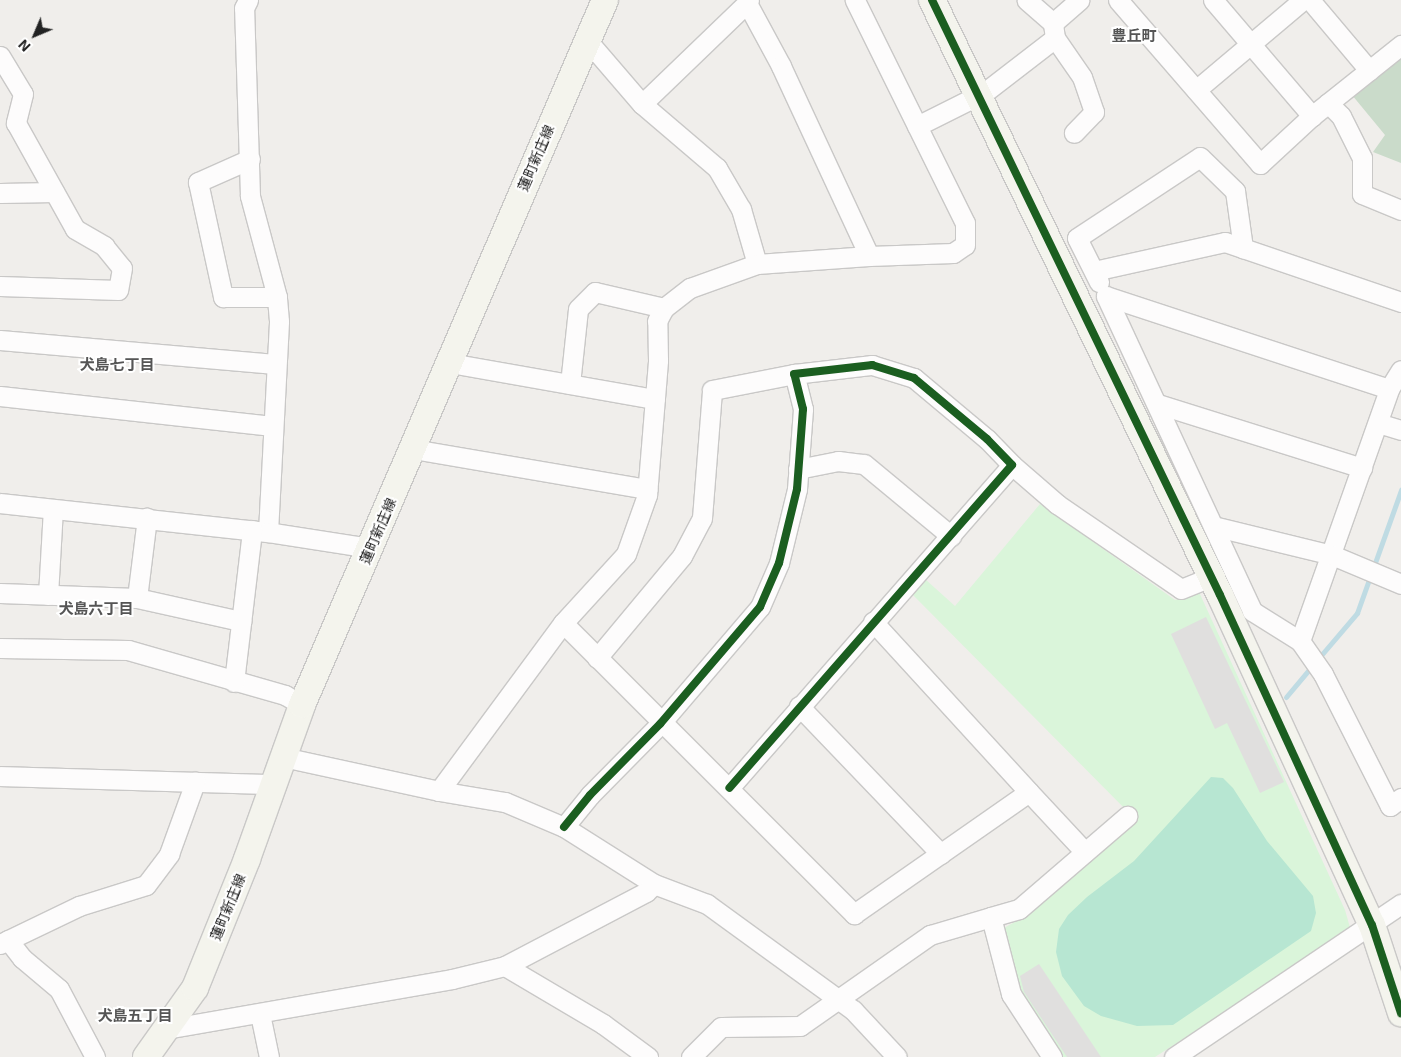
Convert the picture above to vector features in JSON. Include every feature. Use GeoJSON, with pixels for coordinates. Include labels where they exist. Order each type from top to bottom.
{"type":"FeatureCollection","features":[{"type":"Feature","properties":{"kind":"main road","name":"蓮町新庄線"},"geometry":{"type":"LineString","coordinates":[[146,1057],[195,988],[274,784],[302,705],[450,363],[586,39],[605,0]]}},
{"type":"Feature","properties":{"kind":"main road"},"geometry":{"type":"LineString","coordinates":[[932,0],[1211,578],[1372,925],[1400,1006]]}},
{"type":"Feature","properties":{"kind":"street"},"geometry":{"type":"LineString","coordinates":[[234,682],[241,621],[260,531],[272,426],[277,297],[250,196],[244,8],[248,0]]}},
{"type":"Feature","properties":{"kind":"street"},"geometry":{"type":"LineString","coordinates":[[439,792],[563,623],[626,554],[648,489],[655,399],[657,320],[664,308],[690,288],[757,264],[869,256],[953,253],[965,245],[965,223],[855,0]]}},
{"type":"Feature","properties":{"kind":"street"},"geometry":{"type":"LineString","coordinates":[[1027,0],[1054,30],[1082,78],[1094,112],[1074,133]]}},
{"type":"Feature","properties":{"kind":"street"},"geometry":{"type":"LineString","coordinates":[[917,126],[977,95],[1054,30],[1079,0]]}},
{"type":"Feature","properties":{"kind":"street"},"geometry":{"type":"LineString","coordinates":[[1118,0],[1260,164],[1312,116],[1401,45]]}},
{"type":"Feature","properties":{"kind":"street"},"geometry":{"type":"LineString","coordinates":[[1213,0],[1312,116]]}},
{"type":"Feature","properties":{"kind":"street"},"geometry":{"type":"LineString","coordinates":[[1196,90],[1303,0]]}},
{"type":"Feature","properties":{"kind":"street"},"geometry":{"type":"LineString","coordinates":[[1310,0],[1369,70]]}},
{"type":"Feature","properties":{"kind":"street"},"geometry":{"type":"LineString","coordinates":[[642,104],[748,2],[781,66],[869,256]]}},
{"type":"Feature","properties":{"kind":"street"},"geometry":{"type":"LineString","coordinates":[[586,39],[642,104],[716,168],[741,209],[757,264]]}},
{"type":"Feature","properties":{"kind":"street"},"geometry":{"type":"LineString","coordinates":[[0,56],[23,94],[16,123],[75,229],[104,246],[122,268],[118,290],[0,286]]}},
{"type":"Feature","properties":{"kind":"street"},"geometry":{"type":"LineString","coordinates":[[1328,103],[1341,116],[1362,158],[1362,194],[1401,210]]}},
{"type":"Feature","properties":{"kind":"street"},"geometry":{"type":"LineString","coordinates":[[1243,248],[1235,190],[1200,157],[1077,238],[1158,404],[1252,611],[1300,641],[1323,674],[1390,806],[1401,798]]}},
{"type":"Feature","properties":{"kind":"street"},"geometry":{"type":"LineString","coordinates":[[250,159],[198,182],[223,297],[277,297]]}},
{"type":"Feature","properties":{"kind":"street"},"geometry":{"type":"LineString","coordinates":[[0,193],[54,192]]}},
{"type":"Feature","properties":{"kind":"street"},"geometry":{"type":"LineString","coordinates":[[1094,271],[1225,242],[1401,302]]}},
{"type":"Feature","properties":{"kind":"street"},"geometry":{"type":"LineString","coordinates":[[570,384],[578,309],[595,292],[664,308]]}},
{"type":"Feature","properties":{"kind":"street"},"geometry":{"type":"LineString","coordinates":[[1106,296],[1389,389]]}},
{"type":"Feature","properties":{"kind":"street"},"geometry":{"type":"LineString","coordinates":[[0,340],[275,364]]}},
{"type":"Feature","properties":{"kind":"street"},"geometry":{"type":"LineString","coordinates":[[450,363],[655,399]]}},
{"type":"Feature","properties":{"kind":"street"},"geometry":{"type":"LineString","coordinates":[[597,658],[682,556],[702,518],[712,390],[794,374],[872,365],[914,378],[987,439],[1012,465],[1057,504],[1181,589],[1211,578]]}},
{"type":"Feature","properties":{"kind":"street"},"geometry":{"type":"LineString","coordinates":[[1300,641],[1332,555],[1389,389],[1401,370]]}},
{"type":"Feature","properties":{"kind":"street"},"geometry":{"type":"LineString","coordinates":[[564,827],[590,795],[660,724],[760,607],[779,564],[797,489],[803,409],[794,374]]}},
{"type":"Feature","properties":{"kind":"street"},"geometry":{"type":"LineString","coordinates":[[0,396],[272,426]]}},
{"type":"Feature","properties":{"kind":"street"},"geometry":{"type":"LineString","coordinates":[[1158,404],[1362,468]]}},
{"type":"Feature","properties":{"kind":"street"},"geometry":{"type":"LineString","coordinates":[[1378,423],[1401,430]]}},
{"type":"Feature","properties":{"kind":"street"},"geometry":{"type":"LineString","coordinates":[[413,449],[648,489]]}},
{"type":"Feature","properties":{"kind":"street"},"geometry":{"type":"LineString","coordinates":[[798,469],[838,461],[864,464],[951,536]]}},
{"type":"Feature","properties":{"kind":"street"},"geometry":{"type":"LineString","coordinates":[[729,788],[1012,465]]}},
{"type":"Feature","properties":{"kind":"street"},"geometry":{"type":"LineString","coordinates":[[0,503],[260,531],[370,548]]}},
{"type":"Feature","properties":{"kind":"street"},"geometry":{"type":"LineString","coordinates":[[48,595],[53,510]]}},
{"type":"Feature","properties":{"kind":"street"},"geometry":{"type":"LineString","coordinates":[[136,598],[147,518]]}},
{"type":"Feature","properties":{"kind":"street"},"geometry":{"type":"LineString","coordinates":[[1213,526],[1332,555],[1401,584]]}},
{"type":"Feature","properties":{"kind":"street"},"geometry":{"type":"LineString","coordinates":[[0,593],[136,598],[241,621]]}},
{"type":"Feature","properties":{"kind":"street"},"geometry":{"type":"LineString","coordinates":[[873,622],[1085,852]]}},
{"type":"Feature","properties":{"kind":"street"},"geometry":{"type":"LineString","coordinates":[[563,623],[660,724],[729,788],[854,914],[1029,792]]}},
{"type":"Feature","properties":{"kind":"street"},"geometry":{"type":"LineString","coordinates":[[0,648],[128,650],[234,682],[285,695],[302,705]]}},
{"type":"Feature","properties":{"kind":"street"},"geometry":{"type":"LineString","coordinates":[[799,706],[941,854]]}},
{"type":"Feature","properties":{"kind":"street"},"geometry":{"type":"LineString","coordinates":[[283,757],[439,792],[505,802],[564,827],[654,884],[707,904],[853,1010],[897,1057]]}},
{"type":"Feature","properties":{"kind":"street"},"geometry":{"type":"LineString","coordinates":[[0,776],[274,784]]}},
{"type":"Feature","properties":{"kind":"street"},"geometry":{"type":"LineString","coordinates":[[95,1057],[59,989],[4,942],[79,906],[146,885],[169,854],[195,782]]}},
{"type":"Feature","properties":{"kind":"street"},"geometry":{"type":"LineString","coordinates":[[691,1057],[721,1026],[800,1026],[837,998],[930,935],[1019,909],[1127,816]]}},
{"type":"Feature","properties":{"kind":"street"},"geometry":{"type":"LineString","coordinates":[[166,1029],[452,979],[505,966],[646,892],[654,884]]}},
{"type":"Feature","properties":{"kind":"street"},"geometry":{"type":"LineString","coordinates":[[1186,1054],[1401,904]]}},
{"type":"Feature","properties":{"kind":"street"},"geometry":{"type":"LineString","coordinates":[[991,917],[1011,994],[1052,1057]]}},
{"type":"Feature","properties":{"kind":"street"},"geometry":{"type":"LineString","coordinates":[[505,966],[603,1024],[648,1057]]}},
{"type":"Feature","properties":{"kind":"street"},"geometry":{"type":"LineString","coordinates":[[260,1014],[269,1057]]}},
{"type":"Feature","properties":{"kind":"green space"},"geometry":{"type":"Polygon","coordinates":[[[1401,54],[1401,163],[1373,152],[1385,135],[1352,95],[1401,54]]]}},
{"type":"Feature","properties":{"kind":"green space"},"geometry":{"type":"Polygon","coordinates":[[[1040,504],[1175,600],[1199,592],[1345,910],[1351,931],[1155,1057],[1061,1057],[1020,995],[1002,929],[1022,918],[1137,821],[912,594],[925,579],[955,606],[1040,504]]]}},
{"type":"Feature","properties":{"kind":"green space"},"geometry":{"type":"Polygon","coordinates":[[[1211,777],[1223,778],[1233,788],[1267,841],[1313,896],[1316,913],[1311,931],[1173,1025],[1137,1026],[1101,1016],[1084,1006],[1062,976],[1056,952],[1059,929],[1068,915],[1087,897],[1134,861],[1211,777]]]}},
{"type":"Feature","properties":{"kind":"shaded area"},"geometry":{"type":"Polygon","coordinates":[[[1206,617],[1284,782],[1260,793],[1227,723],[1215,729],[1171,634],[1206,617]]]}},
{"type":"Feature","properties":{"kind":"shaded area"},"geometry":{"type":"Polygon","coordinates":[[[1039,964],[1101,1057],[1067,1057],[1024,992],[1020,976],[1039,964]]]}},
{"type":"Feature","properties":{"kind":"waterway"},"geometry":{"type":"LineString","coordinates":[[1317,660],[1357,613],[1401,490]]}},
{"type":"Feature","properties":{"kind":"waterway"},"geometry":{"type":"LineString","coordinates":[[1286,697],[1312,666]]}},
{"type":"Feature","properties":{"kind":"cycle path"},"geometry":{"type":"LineString","coordinates":[[932,0],[1220,595],[1372,925],[1401,1013]]}},
{"type":"Feature","properties":{"kind":"cycle path"},"geometry":{"type":"LineString","coordinates":[[564,827],[590,795],[660,724],[760,607],[779,563],[797,489],[803,409],[794,374],[872,365],[914,378],[987,439],[1012,465],[729,788]]}},
{"type":"Feature","properties":{"kind":"district","name":"豊丘町"},"geometry":{"type":"Point","coordinates":[1134,36]}},
{"type":"Feature","properties":{"kind":"district","name":"犬島七丁目"},"geometry":{"type":"Point","coordinates":[117,365]}},
{"type":"Feature","properties":{"kind":"district","name":"犬島六丁目"},"geometry":{"type":"Point","coordinates":[96,609]}},
{"type":"Feature","properties":{"kind":"district","name":"犬島五丁目"},"geometry":{"type":"Point","coordinates":[135,1016]}}]}
